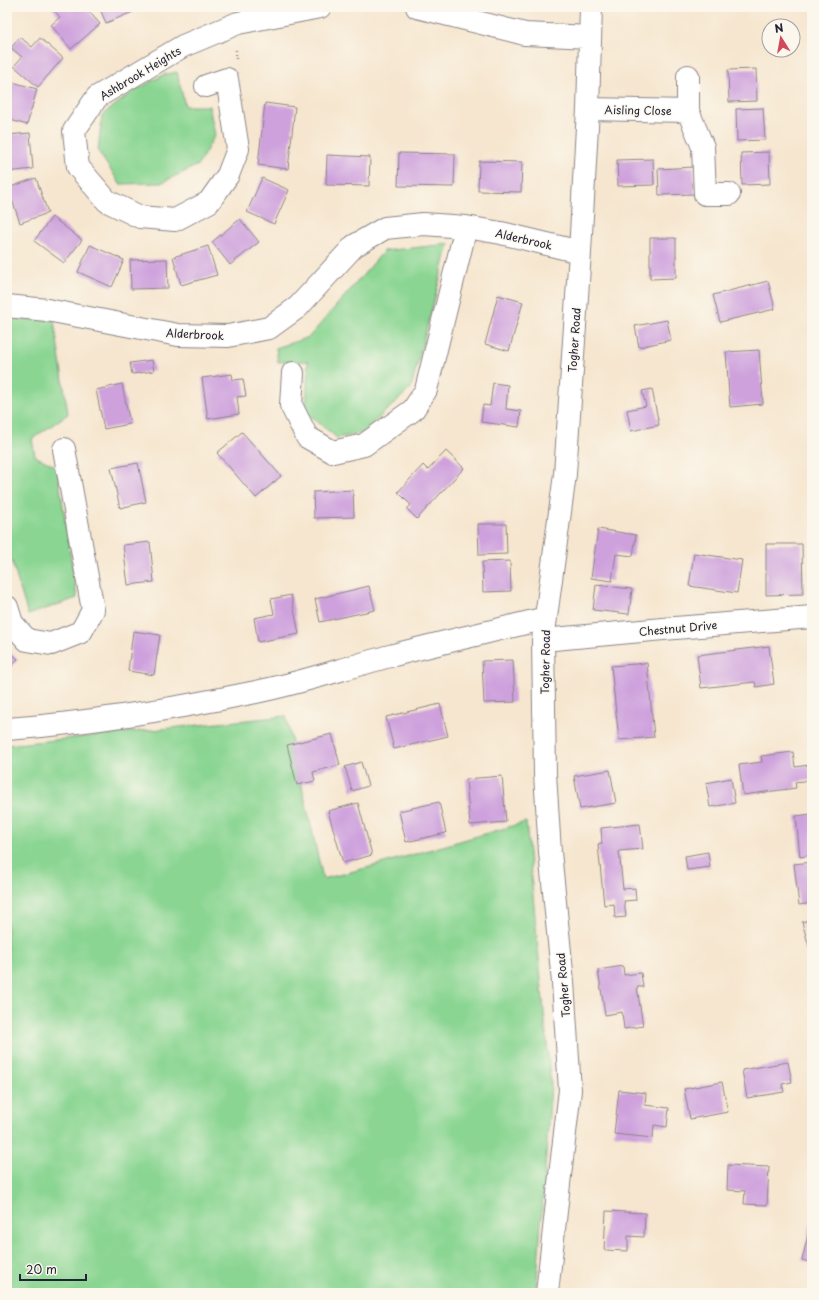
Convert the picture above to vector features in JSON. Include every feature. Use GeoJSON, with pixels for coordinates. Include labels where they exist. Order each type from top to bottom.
{"type":"FeatureCollection","features":[{"type":"Feature","properties":{"kind":"street","name":"Ashbrook Heights"},"geometry":{"type":"LineString","coordinates":[[206,86],[227,80],[238,149],[228,175],[209,202],[175,220],[140,217],[107,201],[78,167],[74,131],[97,97],[183,46],[238,23],[320,7]]}},
{"type":"Feature","properties":{"kind":"street"},"geometry":{"type":"LineString","coordinates":[[417,7],[525,34],[590,37]]}},
{"type":"Feature","properties":{"kind":"street","name":"Togher Road"},"geometry":{"type":"LineString","coordinates":[[547,1293],[570,1090],[563,982],[550,852],[545,774],[543,640],[565,474],[588,109],[591,7]]}},
{"type":"Feature","properties":{"kind":"street","name":"Aisling Close"},"geometry":{"type":"LineString","coordinates":[[688,76],[688,110],[702,146],[705,194],[729,194]]}},
{"type":"Feature","properties":{"kind":"street","name":"Aisling Close"},"geometry":{"type":"LineString","coordinates":[[588,109],[688,110]]}},
{"type":"Feature","properties":{"kind":"street","name":"Alderbrook"},"geometry":{"type":"LineString","coordinates":[[7,306],[47,310],[178,335],[228,336],[269,328],[298,307],[354,246],[385,228],[423,224],[466,228],[501,233],[580,252]]}},
{"type":"Feature","properties":{"kind":"street"},"geometry":{"type":"LineString","coordinates":[[293,373],[291,405],[306,437],[333,452],[364,445],[412,410],[426,390],[466,228]]}},
{"type":"Feature","properties":{"kind":"street"},"geometry":{"type":"LineString","coordinates":[[7,607],[12,623],[27,640],[51,644],[81,632],[93,610],[64,449]]}},
{"type":"Feature","properties":{"kind":"street","name":"Chestnut Drive"},"geometry":{"type":"LineString","coordinates":[[543,640],[812,617]]}},
{"type":"Feature","properties":{"kind":"street"},"geometry":{"type":"LineString","coordinates":[[7,729],[59,725],[153,712],[257,692],[334,673],[391,656],[546,618]]}},
{"type":"Feature","properties":{"kind":"green space"},"geometry":{"type":"Polygon","coordinates":[[[177,72],[185,106],[209,106],[215,135],[198,165],[161,183],[120,184],[98,151],[102,115],[134,91],[163,75],[177,72]]]}},
{"type":"Feature","properties":{"kind":"green space"},"geometry":{"type":"Polygon","coordinates":[[[449,244],[411,388],[362,433],[337,438],[306,412],[308,361],[278,362],[276,348],[309,337],[384,251],[449,244]]]}},
{"type":"Feature","properties":{"kind":"green space"},"geometry":{"type":"Polygon","coordinates":[[[7,319],[54,320],[68,414],[32,439],[35,456],[57,467],[77,598],[28,615],[7,545],[7,319]]]}},
{"type":"Feature","properties":{"kind":"green space"},"geometry":{"type":"Polygon","coordinates":[[[286,716],[323,879],[526,822],[551,1085],[536,1293],[7,1293],[7,745],[286,716]]]}},
{"type":"Feature","properties":{"kind":"building"},"geometry":{"type":"Polygon","coordinates":[[[51,7],[70,7],[71,9],[74,7],[85,7],[100,24],[71,49],[51,25],[60,17],[51,7]]]}},
{"type":"Feature","properties":{"kind":"building"},"geometry":{"type":"Polygon","coordinates":[[[99,7],[139,7],[140,9],[106,23],[99,7]]]}},
{"type":"Feature","properties":{"kind":"building"},"geometry":{"type":"Polygon","coordinates":[[[20,37],[32,47],[40,38],[63,58],[38,87],[14,66],[22,57],[11,48],[20,37]]]}},
{"type":"Feature","properties":{"kind":"building"},"geometry":{"type":"Polygon","coordinates":[[[756,69],[757,101],[729,102],[728,70],[756,69]]]}},
{"type":"Feature","properties":{"kind":"building"},"geometry":{"type":"Polygon","coordinates":[[[9,81],[37,89],[27,125],[7,119],[7,87],[9,81]]]}},
{"type":"Feature","properties":{"kind":"building"},"geometry":{"type":"Polygon","coordinates":[[[265,103],[295,107],[288,169],[258,165],[265,103]]]}},
{"type":"Feature","properties":{"kind":"building"},"geometry":{"type":"Polygon","coordinates":[[[763,108],[765,140],[737,141],[736,109],[763,108]]]}},
{"type":"Feature","properties":{"kind":"building"},"geometry":{"type":"Polygon","coordinates":[[[30,133],[33,169],[7,172],[7,135],[30,133]]]}},
{"type":"Feature","properties":{"kind":"building"},"geometry":{"type":"Polygon","coordinates":[[[769,152],[770,184],[742,185],[741,153],[769,152]]]}},
{"type":"Feature","properties":{"kind":"building"},"geometry":{"type":"Polygon","coordinates":[[[399,153],[455,154],[454,187],[398,186],[399,153]]]}},
{"type":"Feature","properties":{"kind":"building"},"geometry":{"type":"Polygon","coordinates":[[[327,155],[370,157],[369,186],[326,185],[327,155]]]}},
{"type":"Feature","properties":{"kind":"building"},"geometry":{"type":"Polygon","coordinates":[[[653,159],[654,185],[618,186],[617,160],[653,159]]]}},
{"type":"Feature","properties":{"kind":"building"},"geometry":{"type":"Polygon","coordinates":[[[479,161],[522,162],[521,192],[478,191],[479,161]]]}},
{"type":"Feature","properties":{"kind":"building"},"geometry":{"type":"Polygon","coordinates":[[[694,167],[695,194],[659,195],[658,169],[694,167]]]}},
{"type":"Feature","properties":{"kind":"building"},"geometry":{"type":"Polygon","coordinates":[[[36,178],[48,213],[20,223],[8,188],[36,178]]]}},
{"type":"Feature","properties":{"kind":"building"},"geometry":{"type":"Polygon","coordinates":[[[262,178],[289,190],[274,224],[247,212],[262,178]]]}},
{"type":"Feature","properties":{"kind":"building"},"geometry":{"type":"Polygon","coordinates":[[[52,217],[82,240],[64,263],[34,241],[52,217]]]}},
{"type":"Feature","properties":{"kind":"building"},"geometry":{"type":"Polygon","coordinates":[[[240,219],[259,242],[230,265],[212,242],[240,219]]]}},
{"type":"Feature","properties":{"kind":"building"},"geometry":{"type":"Polygon","coordinates":[[[650,238],[676,238],[676,278],[650,279],[650,238]]]}},
{"type":"Feature","properties":{"kind":"building"},"geometry":{"type":"Polygon","coordinates":[[[90,245],[124,260],[112,287],[78,272],[90,245]]]}},
{"type":"Feature","properties":{"kind":"building"},"geometry":{"type":"Polygon","coordinates":[[[208,246],[217,275],[181,285],[173,257],[208,246]]]}},
{"type":"Feature","properties":{"kind":"building"},"geometry":{"type":"Polygon","coordinates":[[[167,259],[168,288],[131,289],[130,260],[167,259]]]}},
{"type":"Feature","properties":{"kind":"building"},"geometry":{"type":"Polygon","coordinates":[[[768,281],[775,309],[720,322],[713,295],[768,281]]]}},
{"type":"Feature","properties":{"kind":"building"},"geometry":{"type":"Polygon","coordinates":[[[498,295],[523,302],[509,351],[485,344],[498,295]]]}},
{"type":"Feature","properties":{"kind":"building"},"geometry":{"type":"Polygon","coordinates":[[[667,320],[671,340],[639,347],[635,326],[667,320]]]}},
{"type":"Feature","properties":{"kind":"building"},"geometry":{"type":"Polygon","coordinates":[[[759,350],[763,404],[730,407],[726,352],[759,350]]]}},
{"type":"Feature","properties":{"kind":"building"},"geometry":{"type":"Polygon","coordinates":[[[152,360],[154,371],[132,374],[130,363],[152,360]]]}},
{"type":"Feature","properties":{"kind":"building"},"geometry":{"type":"Polygon","coordinates":[[[232,374],[233,380],[243,379],[246,396],[237,397],[239,414],[208,419],[202,378],[232,374]]]}},
{"type":"Feature","properties":{"kind":"building"},"geometry":{"type":"Polygon","coordinates":[[[493,383],[508,385],[506,409],[521,411],[519,427],[481,422],[483,405],[490,406],[493,383]]]}},
{"type":"Feature","properties":{"kind":"building"},"geometry":{"type":"Polygon","coordinates":[[[122,384],[130,424],[104,429],[96,390],[122,384]]]}},
{"type":"Feature","properties":{"kind":"building"},"geometry":{"type":"Polygon","coordinates":[[[652,389],[659,425],[631,431],[627,410],[646,406],[642,391],[652,389]]]}},
{"type":"Feature","properties":{"kind":"building"},"geometry":{"type":"Polygon","coordinates":[[[242,432],[281,476],[256,498],[217,453],[242,432]]]}},
{"type":"Feature","properties":{"kind":"building"},"geometry":{"type":"Polygon","coordinates":[[[446,451],[464,468],[417,519],[407,509],[411,505],[398,492],[423,465],[428,470],[446,451]]]}},
{"type":"Feature","properties":{"kind":"building"},"geometry":{"type":"Polygon","coordinates":[[[138,463],[146,502],[120,508],[111,468],[138,463]]]}},
{"type":"Feature","properties":{"kind":"building"},"geometry":{"type":"Polygon","coordinates":[[[353,490],[354,517],[314,518],[313,492],[353,490]]]}},
{"type":"Feature","properties":{"kind":"building"},"geometry":{"type":"Polygon","coordinates":[[[478,524],[506,524],[507,554],[479,555],[478,524]]]}},
{"type":"Feature","properties":{"kind":"building"},"geometry":{"type":"Polygon","coordinates":[[[598,529],[636,535],[633,556],[616,554],[612,581],[591,578],[598,529]]]}},
{"type":"Feature","properties":{"kind":"building"},"geometry":{"type":"Polygon","coordinates":[[[150,542],[154,582],[128,585],[123,545],[150,542]]]}},
{"type":"Feature","properties":{"kind":"building"},"geometry":{"type":"Polygon","coordinates":[[[766,544],[802,544],[803,594],[766,595],[766,544]]]}},
{"type":"Feature","properties":{"kind":"building"},"geometry":{"type":"Polygon","coordinates":[[[694,553],[742,560],[737,593],[689,586],[694,553]]]}},
{"type":"Feature","properties":{"kind":"building"},"geometry":{"type":"Polygon","coordinates":[[[510,561],[511,591],[483,592],[482,562],[510,561]]]}},
{"type":"Feature","properties":{"kind":"building"},"geometry":{"type":"Polygon","coordinates":[[[596,585],[632,589],[629,614],[593,610],[596,585]]]}},
{"type":"Feature","properties":{"kind":"building"},"geometry":{"type":"Polygon","coordinates":[[[369,586],[375,610],[320,622],[315,599],[369,586]]]}},
{"type":"Feature","properties":{"kind":"building"},"geometry":{"type":"Polygon","coordinates":[[[291,595],[299,634],[258,642],[254,618],[274,614],[271,599],[291,595]]]}},
{"type":"Feature","properties":{"kind":"building"},"geometry":{"type":"Polygon","coordinates":[[[133,631],[160,635],[154,675],[128,671],[133,631]]]}},
{"type":"Feature","properties":{"kind":"building"},"geometry":{"type":"Polygon","coordinates":[[[769,646],[774,684],[756,687],[755,682],[701,688],[697,655],[769,646]]]}},
{"type":"Feature","properties":{"kind":"building"},"geometry":{"type":"Polygon","coordinates":[[[7,650],[18,659],[7,671],[7,650]]]}},
{"type":"Feature","properties":{"kind":"building"},"geometry":{"type":"Polygon","coordinates":[[[513,660],[515,702],[484,703],[482,661],[513,660]]]}},
{"type":"Feature","properties":{"kind":"building"},"geometry":{"type":"Polygon","coordinates":[[[647,663],[654,737],[619,740],[611,666],[647,663]]]}},
{"type":"Feature","properties":{"kind":"building"},"geometry":{"type":"Polygon","coordinates":[[[440,704],[448,736],[394,749],[386,717],[440,704]]]}},
{"type":"Feature","properties":{"kind":"building"},"geometry":{"type":"Polygon","coordinates":[[[332,734],[340,765],[313,772],[315,781],[297,785],[287,745],[332,734]]]}},
{"type":"Feature","properties":{"kind":"building"},"geometry":{"type":"Polygon","coordinates":[[[793,752],[795,767],[809,765],[811,780],[795,782],[796,788],[743,795],[739,765],[762,762],[761,756],[793,752]]]}},
{"type":"Feature","properties":{"kind":"building"},"geometry":{"type":"Polygon","coordinates":[[[361,762],[368,786],[352,791],[345,767],[361,762]]]}},
{"type":"Feature","properties":{"kind":"building"},"geometry":{"type":"Polygon","coordinates":[[[610,770],[616,803],[580,809],[574,776],[610,770]]]}},
{"type":"Feature","properties":{"kind":"building"},"geometry":{"type":"Polygon","coordinates":[[[502,776],[506,822],[470,825],[466,779],[502,776]]]}},
{"type":"Feature","properties":{"kind":"building"},"geometry":{"type":"Polygon","coordinates":[[[731,778],[735,803],[710,807],[706,783],[731,778]]]}},
{"type":"Feature","properties":{"kind":"building"},"geometry":{"type":"Polygon","coordinates":[[[439,802],[446,833],[406,842],[399,811],[439,802]]]}},
{"type":"Feature","properties":{"kind":"building"},"geometry":{"type":"Polygon","coordinates":[[[358,803],[372,855],[343,863],[328,811],[358,803]]]}},
{"type":"Feature","properties":{"kind":"building"},"geometry":{"type":"Polygon","coordinates":[[[812,814],[812,855],[800,857],[796,816],[812,814]]]}},
{"type":"Feature","properties":{"kind":"building"},"geometry":{"type":"Polygon","coordinates":[[[640,824],[643,849],[619,851],[623,889],[635,888],[636,900],[624,901],[626,917],[615,918],[614,904],[604,905],[598,844],[602,843],[601,828],[640,824]]]}},
{"type":"Feature","properties":{"kind":"building"},"geometry":{"type":"Polygon","coordinates":[[[708,852],[710,867],[687,870],[685,856],[708,852]]]}},
{"type":"Feature","properties":{"kind":"building"},"geometry":{"type":"Polygon","coordinates":[[[812,862],[812,903],[799,905],[794,864],[812,862]]]}},
{"type":"Feature","properties":{"kind":"building"},"geometry":{"type":"Polygon","coordinates":[[[812,919],[812,957],[802,922],[812,919]]]}},
{"type":"Feature","properties":{"kind":"building"},"geometry":{"type":"Polygon","coordinates":[[[623,966],[624,975],[641,973],[643,987],[637,987],[643,1026],[624,1029],[622,1012],[605,1015],[598,970],[623,966]]]}},
{"type":"Feature","properties":{"kind":"building"},"geometry":{"type":"Polygon","coordinates":[[[788,1062],[792,1082],[782,1084],[784,1092],[747,1098],[742,1070],[788,1062]]]}},
{"type":"Feature","properties":{"kind":"building"},"geometry":{"type":"Polygon","coordinates":[[[722,1082],[728,1112],[690,1119],[684,1089],[722,1082]]]}},
{"type":"Feature","properties":{"kind":"building"},"geometry":{"type":"Polygon","coordinates":[[[619,1090],[646,1093],[645,1105],[669,1108],[667,1127],[654,1125],[653,1138],[614,1134],[619,1090]]]}},
{"type":"Feature","properties":{"kind":"building"},"geometry":{"type":"Polygon","coordinates":[[[728,1165],[769,1167],[767,1205],[744,1204],[745,1191],[727,1190],[728,1165]]]}},
{"type":"Feature","properties":{"kind":"building"},"geometry":{"type":"Polygon","coordinates":[[[606,1211],[645,1213],[644,1237],[628,1236],[628,1251],[604,1250],[606,1211]]]}},
{"type":"Feature","properties":{"kind":"building"},"geometry":{"type":"Polygon","coordinates":[[[812,1223],[812,1263],[802,1260],[812,1223]]]}}]}
